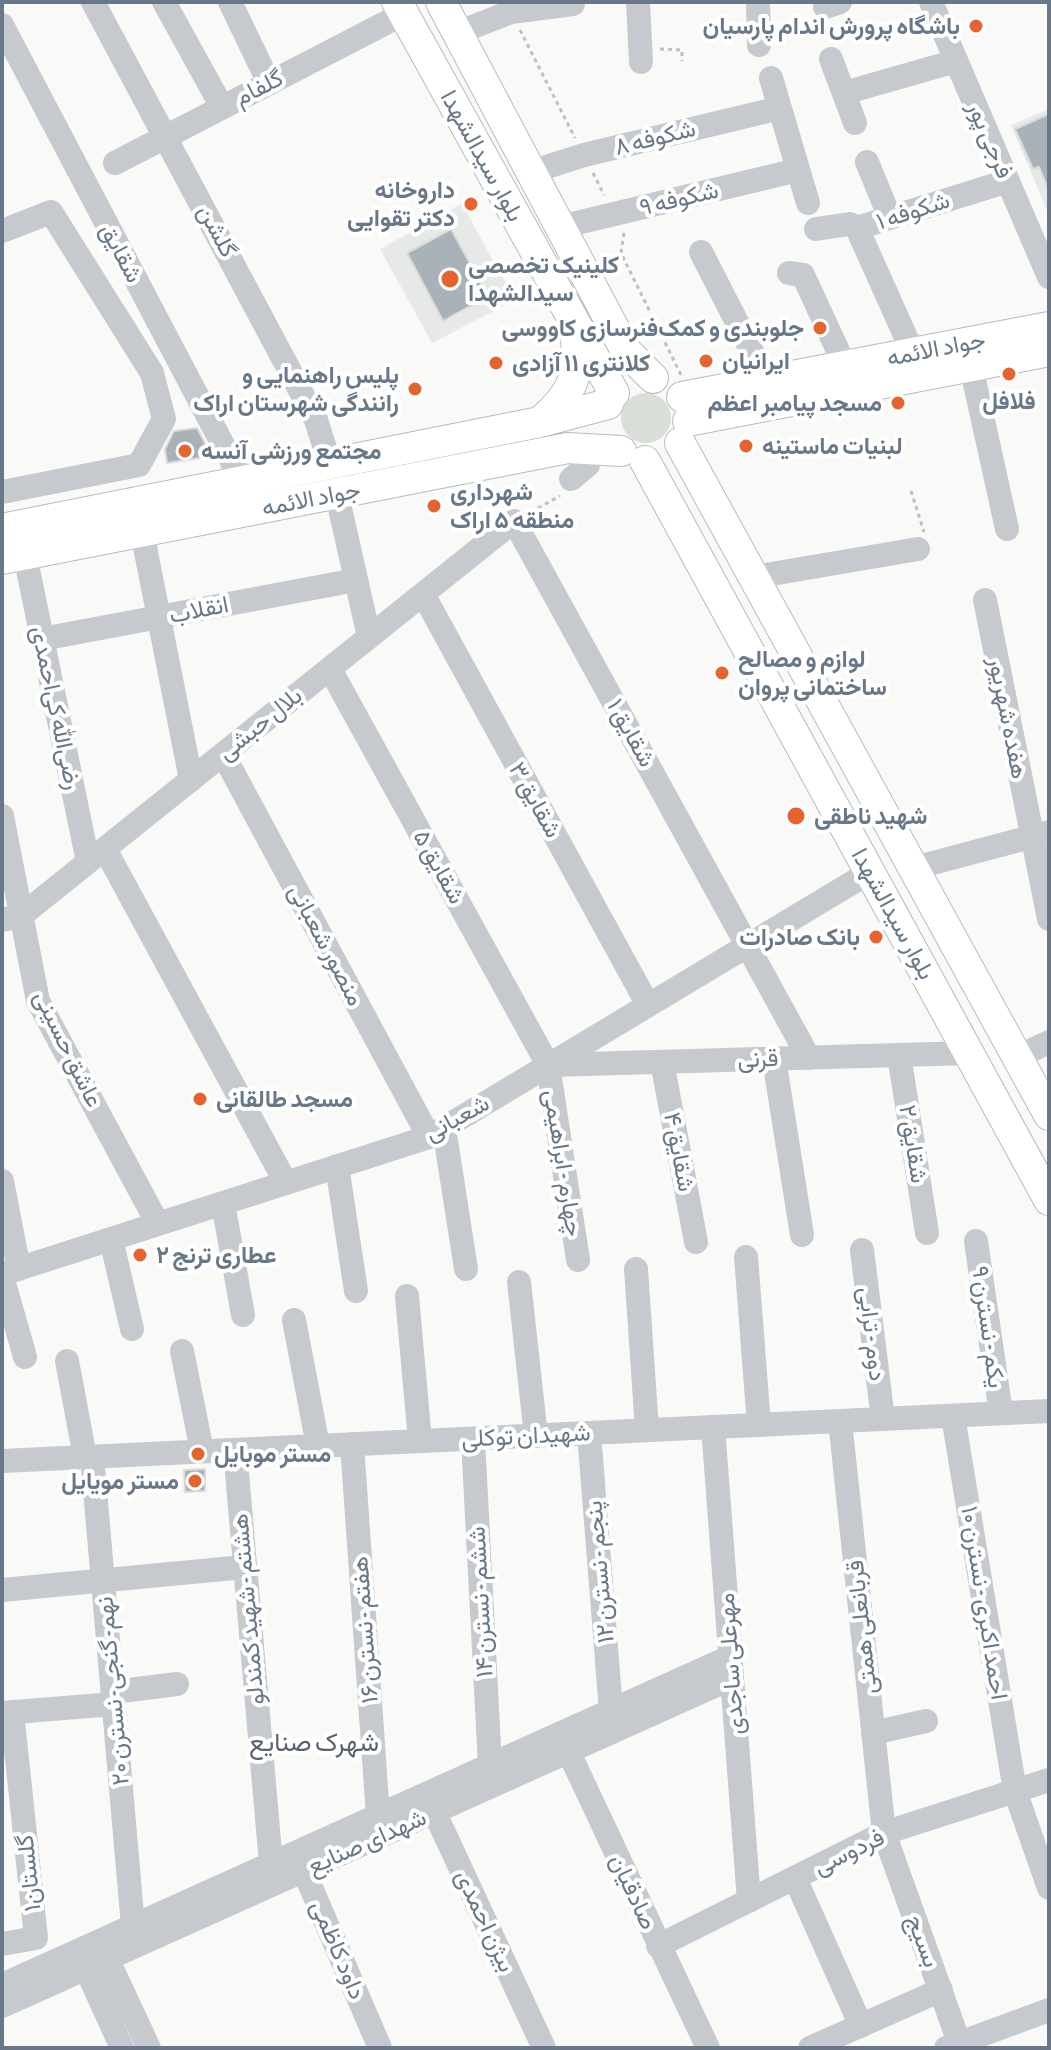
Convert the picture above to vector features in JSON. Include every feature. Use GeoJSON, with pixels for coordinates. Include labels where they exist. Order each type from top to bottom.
{"type":"FeatureCollection","features":[{"type":"Feature","properties":{"kind":"main road","name":"بلوار سیدالشهدا"},"geometry":{"type":"LineString","coordinates":[[441,2],[626,351],[653,378]]}},
{"type":"Feature","properties":{"kind":"main road","name":"بلوار سیدالشهدا"},"geometry":{"type":"LineString","coordinates":[[400,8],[569,312],[611,399]]}},
{"type":"Feature","properties":{"kind":"main road"},"geometry":{"type":"LineString","coordinates":[[540,422],[561,403],[576,377],[577,352],[569,312]]}},
{"type":"Feature","properties":{"kind":"main road","name":"جواد الائمه"},"geometry":{"type":"LineString","coordinates":[[683,420],[767,381],[1049,327]]}},
{"type":"Feature","properties":{"kind":"main road","name":"جواد الائمه"},"geometry":{"type":"LineString","coordinates":[[683,420],[1049,351]]}},
{"type":"Feature","properties":{"kind":"main road"},"geometry":{"type":"LineString","coordinates":[[653,378],[664,382],[683,420],[671,453],[633,456],[606,430],[611,399],[632,381],[653,378]]}},
{"type":"Feature","properties":{"kind":"main road","name":"جواد الائمه"},"geometry":{"type":"LineString","coordinates":[[13,557],[142,532],[540,422],[611,399]]}},
{"type":"Feature","properties":{"kind":"main road","name":"بلوار سیدالشهدا"},"geometry":{"type":"LineString","coordinates":[[683,420],[754,577],[1049,1115]]}},
{"type":"Feature","properties":{"kind":"main road","name":"جواد الائمه"},"geometry":{"type":"LineString","coordinates":[[2,529],[242,481],[334,479],[568,448],[633,456]]}},
{"type":"Feature","properties":{"kind":"main road","name":"بلوار سیدالشهدا"},"geometry":{"type":"LineString","coordinates":[[633,456],[870,872],[1049,1200]]}},
{"type":"Feature","properties":{"kind":"main road"},"geometry":{"type":"LineString","coordinates":[[870,872],[914,868]]}},
{"type":"Feature","properties":{"kind":"main road"},"geometry":{"type":"LineString","coordinates":[[969,1053],[1017,1057]]}},
{"type":"Feature","properties":{"kind":"street","name":"گلشن"},"geometry":{"type":"LineString","coordinates":[[93,2],[316,420],[334,479],[369,637]]}},
{"type":"Feature","properties":{"kind":"street"},"geometry":{"type":"LineString","coordinates":[[164,2],[222,107]]}},
{"type":"Feature","properties":{"kind":"street"},"geometry":{"type":"LineString","coordinates":[[230,2],[269,83]]}},
{"type":"Feature","properties":{"kind":"street"},"geometry":{"type":"LineString","coordinates":[[638,2],[641,55]]}},
{"type":"Feature","properties":{"kind":"street"},"geometry":{"type":"LineString","coordinates":[[758,2],[759,45]]}},
{"type":"Feature","properties":{"kind":"street","name":"فرجی پور"},"geometry":{"type":"LineString","coordinates":[[931,2],[1049,277]]}},
{"type":"Feature","properties":{"kind":"street"},"geometry":{"type":"LineString","coordinates":[[457,33],[511,12],[568,4]]}},
{"type":"Feature","properties":{"kind":"street","name":"گلفام"},"geometry":{"type":"LineString","coordinates":[[115,163],[269,83],[400,8]]}},
{"type":"Feature","properties":{"kind":"street","name":"شقایق"},"geometry":{"type":"LineString","coordinates":[[2,25],[242,481]]}},
{"type":"Feature","properties":{"kind":"street"},"geometry":{"type":"LineString","coordinates":[[831,59],[855,123]]}},
{"type":"Feature","properties":{"kind":"street"},"geometry":{"type":"LineString","coordinates":[[844,93],[956,61]]}},
{"type":"Feature","properties":{"kind":"street"},"geometry":{"type":"LineString","coordinates":[[771,78],[808,203]]}},
{"type":"Feature","properties":{"kind":"street","name":"شکوفه ۸"},"geometry":{"type":"LineString","coordinates":[[531,172],[584,155],[780,108]]}},
{"type":"Feature","properties":{"kind":"street"},"geometry":{"type":"LineString","coordinates":[[867,162],[890,218]]}},
{"type":"Feature","properties":{"kind":"street","name":"شکوفه ۹"},"geometry":{"type":"LineString","coordinates":[[560,227],[798,170]]}},
{"type":"Feature","properties":{"kind":"street","name":"شکوفه ۱"},"geometry":{"type":"LineString","coordinates":[[913,353],[857,228],[1008,181]]}},
{"type":"Feature","properties":{"kind":"street"},"geometry":{"type":"LineString","coordinates":[[2,231],[51,212],[152,373],[164,419],[139,465],[2,492]]}},
{"type":"Feature","properties":{"kind":"street"},"geometry":{"type":"LineString","coordinates":[[816,229],[850,224],[857,228]]}},
{"type":"Feature","properties":{"kind":"street"},"geometry":{"type":"LineString","coordinates":[[701,252],[767,381]]}},
{"type":"Feature","properties":{"kind":"street"},"geometry":{"type":"LineString","coordinates":[[789,273],[803,275],[845,366]]}},
{"type":"Feature","properties":{"kind":"street"},"geometry":{"type":"LineString","coordinates":[[971,366],[1007,529]]}},
{"type":"Feature","properties":{"kind":"street"},"geometry":{"type":"LineString","coordinates":[[571,479],[588,465],[589,449]]}},
{"type":"Feature","properties":{"kind":"street","name":"بلال حبشی"},"geometry":{"type":"LineString","coordinates":[[12,917],[97,855],[514,521]]}},
{"type":"Feature","properties":{"kind":"street","name":"شقایق ۱"},"geometry":{"type":"LineString","coordinates":[[514,521],[749,945]]}},
{"type":"Feature","properties":{"kind":"street"},"geometry":{"type":"LineString","coordinates":[[142,532],[191,780]]}},
{"type":"Feature","properties":{"kind":"street"},"geometry":{"type":"LineString","coordinates":[[754,577],[918,549]]}},
{"type":"Feature","properties":{"kind":"street","name":"رضی‌الله کی‌احمدی"},"geometry":{"type":"LineString","coordinates":[[13,557],[42,639],[97,855]]}},
{"type":"Feature","properties":{"kind":"street","name":"انقلاب"},"geometry":{"type":"LineString","coordinates":[[42,639],[356,580]]}},
{"type":"Feature","properties":{"kind":"street","name":"شقایق ۳"},"geometry":{"type":"LineString","coordinates":[[423,594],[648,1005]]}},
{"type":"Feature","properties":{"kind":"street","name":"هفده شهریور"},"geometry":{"type":"LineString","coordinates":[[985,600],[1040,834],[1049,919]]}},
{"type":"Feature","properties":{"kind":"street","name":"شقایق ۵"},"geometry":{"type":"LineString","coordinates":[[330,669],[548,1065]]}},
{"type":"Feature","properties":{"kind":"street","name":"منصور شعبانی"},"geometry":{"type":"LineString","coordinates":[[223,754],[436,1132],[466,1269]]}},
{"type":"Feature","properties":{"kind":"street","name":"عاشق حسینی"},"geometry":{"type":"LineString","coordinates":[[2,816],[12,917],[38,1001],[158,1224]]}},
{"type":"Feature","properties":{"kind":"street"},"geometry":{"type":"LineString","coordinates":[[914,868],[1040,834]]}},
{"type":"Feature","properties":{"kind":"street"},"geometry":{"type":"LineString","coordinates":[[97,855],[286,1183]]}},
{"type":"Feature","properties":{"kind":"street","name":"شعبانی"},"geometry":{"type":"LineString","coordinates":[[8,1273],[436,1132],[870,872]]}},
{"type":"Feature","properties":{"kind":"street"},"geometry":{"type":"LineString","coordinates":[[749,945],[809,1058]]}},
{"type":"Feature","properties":{"kind":"street"},"geometry":{"type":"LineString","coordinates":[[1017,1057],[1049,1042]]}},
{"type":"Feature","properties":{"kind":"street","name":"قرنی"},"geometry":{"type":"LineString","coordinates":[[548,1065],[969,1053]]}},
{"type":"Feature","properties":{"kind":"street","name":"شقایق ۲"},"geometry":{"type":"LineString","coordinates":[[899,1055],[927,1233]]}},
{"type":"Feature","properties":{"kind":"street"},"geometry":{"type":"LineString","coordinates":[[774,1059],[802,1235]]}},
{"type":"Feature","properties":{"kind":"street","name":"شقایق ۴"},"geometry":{"type":"LineString","coordinates":[[662,1062],[696,1242]]}},
{"type":"Feature","properties":{"kind":"street","name":"چهارم - ابراهیمی"},"geometry":{"type":"LineString","coordinates":[[548,1065],[578,1260]]}},
{"type":"Feature","properties":{"kind":"street"},"geometry":{"type":"LineString","coordinates":[[337,1166],[356,1291]]}},
{"type":"Feature","properties":{"kind":"street"},"geometry":{"type":"LineString","coordinates":[[2,1181],[8,1273],[25,1357]]}},
{"type":"Feature","properties":{"kind":"street"},"geometry":{"type":"LineString","coordinates":[[223,1203],[243,1315]]}},
{"type":"Feature","properties":{"kind":"street"},"geometry":{"type":"LineString","coordinates":[[111,1239],[132,1329]]}},
{"type":"Feature","properties":{"kind":"street","name":"یکم - نسترن ۹"},"geometry":{"type":"LineString","coordinates":[[976,1241],[1001,1413]]}},
{"type":"Feature","properties":{"kind":"street","name":"دوم - ترابی"},"geometry":{"type":"LineString","coordinates":[[862,1250],[883,1419]]}},
{"type":"Feature","properties":{"kind":"street"},"geometry":{"type":"LineString","coordinates":[[746,1257],[759,1425]]}},
{"type":"Feature","properties":{"kind":"street"},"geometry":{"type":"LineString","coordinates":[[636,1269],[647,1430]]}},
{"type":"Feature","properties":{"kind":"street"},"geometry":{"type":"LineString","coordinates":[[519,1282],[536,1436]]}},
{"type":"Feature","properties":{"kind":"street"},"geometry":{"type":"LineString","coordinates":[[407,1296],[420,1441]]}},
{"type":"Feature","properties":{"kind":"street"},"geometry":{"type":"LineString","coordinates":[[294,1320],[318,1446]]}},
{"type":"Feature","properties":{"kind":"street"},"geometry":{"type":"LineString","coordinates":[[182,1351],[202,1451]]}},
{"type":"Feature","properties":{"kind":"street","name":"نهم- گنجی- نسترن ۲۰"},"geometry":{"type":"LineString","coordinates":[[67,1361],[89,1456],[133,1926]]}},
{"type":"Feature","properties":{"kind":"street","name":"شهیدان توکلی"},"geometry":{"type":"LineString","coordinates":[[2,1461],[1049,1411]]}},
{"type":"Feature","properties":{"kind":"street","name":"احمد اکبری - نسترن ۱۰"},"geometry":{"type":"LineString","coordinates":[[953,1416],[1015,1791],[1049,1888]]}},
{"type":"Feature","properties":{"kind":"street","name":"قربانعلی همتی"},"geometry":{"type":"LineString","coordinates":[[840,1421],[884,1833]]}},
{"type":"Feature","properties":{"kind":"street","name":"مهرعلی ساجدی"},"geometry":{"type":"LineString","coordinates":[[713,1427],[749,1901]]}},
{"type":"Feature","properties":{"kind":"street","name":"پنجم - نسترن ۱۲"},"geometry":{"type":"LineString","coordinates":[[589,1433],[611,1711]]}},
{"type":"Feature","properties":{"kind":"street","name":"ششم - نسترن ۱۴"},"geometry":{"type":"LineString","coordinates":[[473,1439],[490,1766]]}},
{"type":"Feature","properties":{"kind":"street","name":"هفتم - نسترن ۱۶"},"geometry":{"type":"LineString","coordinates":[[352,1444],[378,1816]]}},
{"type":"Feature","properties":{"kind":"street","name":"هشتم - شهید کمندلو"},"geometry":{"type":"LineString","coordinates":[[235,1450],[271,1864]]}},
{"type":"Feature","properties":{"kind":"street"},"geometry":{"type":"LineString","coordinates":[[2,1590],[244,1567]]}},
{"type":"Feature","properties":{"kind":"street","name":"شهدای صنایع"},"geometry":{"type":"LineString","coordinates":[[3,1986],[93,1954],[731,1667]]}},
{"type":"Feature","properties":{"kind":"street"},"geometry":{"type":"LineString","coordinates":[[7,1713],[113,1698],[177,1684]]}},
{"type":"Feature","properties":{"kind":"street","name":"شهدای صنایع"},"geometry":{"type":"LineString","coordinates":[[93,1954],[133,1926],[271,1864],[300,1861],[378,1816],[430,1803],[490,1766],[564,1743],[611,1711],[688,1687]]}},
{"type":"Feature","properties":{"kind":"street","name":"گلستان۱"},"geometry":{"type":"LineString","coordinates":[[2,1944],[36,1938],[7,1713]]}},
{"type":"Feature","properties":{"kind":"street"},"geometry":{"type":"LineString","coordinates":[[873,1733],[926,1721]]}},
{"type":"Feature","properties":{"kind":"street","name":"صادقیان"},"geometry":{"type":"LineString","coordinates":[[564,1743],[708,2048]]}},
{"type":"Feature","properties":{"kind":"street","name":"فردوسی"},"geometry":{"type":"LineString","coordinates":[[658,1946],[884,1833],[1049,1780]]}},
{"type":"Feature","properties":{"kind":"street","name":"بیژن احمدی"},"geometry":{"type":"LineString","coordinates":[[430,1803],[544,2048]]}},
{"type":"Feature","properties":{"kind":"street","name":"بسیج"},"geometry":{"type":"LineString","coordinates":[[884,1833],[941,1990],[955,2046]]}},
{"type":"Feature","properties":{"kind":"street","name":"داود کاظمی"},"geometry":{"type":"LineString","coordinates":[[300,1861],[380,2048]]}},
{"type":"Feature","properties":{"kind":"street"},"geometry":{"type":"LineString","coordinates":[[795,1878],[861,2026]]}},
{"type":"Feature","properties":{"kind":"street"},"geometry":{"type":"LineString","coordinates":[[93,1954],[122,2048]]}},
{"type":"Feature","properties":{"kind":"street"},"geometry":{"type":"LineString","coordinates":[[93,1954],[149,2048]]}},
{"type":"Feature","properties":{"kind":"street"},"geometry":{"type":"LineString","coordinates":[[810,2048],[941,1990]]}},
{"type":"Feature","properties":{"kind":"street"},"geometry":{"type":"LineString","coordinates":[[955,2046],[1049,2010]]}},
{"type":"Feature","properties":{"kind":"path"},"geometry":{"type":"LineString","coordinates":[[641,55],[682,50],[682,61]]}},
{"type":"Feature","properties":{"kind":"path"},"geometry":{"type":"LineString","coordinates":[[911,491],[926,536],[918,549]]}},
{"type":"Feature","properties":{"kind":"shaded area"},"geometry":{"type":"Polygon","coordinates":[[[1049,109],[1049,215],[1011,125],[1049,109]]]}},
{"type":"Feature","properties":{"kind":"shaded area","name":"کلینیک تخصصی سیدالشهدا"},"geometry":{"type":"Polygon","coordinates":[[[462,204],[515,300],[432,343],[380,249],[462,204]]]}},
{"type":"Feature","properties":{"kind":"shaded area"},"geometry":{"type":"Polygon","coordinates":[[[646,393],[664,400],[671,418],[664,436],[646,443],[628,436],[621,418],[628,400],[646,393]]]}},
{"type":"Feature","properties":{"kind":"building"},"geometry":{"type":"Polygon","coordinates":[[[1049,114],[1049,191],[1039,167],[1033,169],[1015,129],[1049,114]]]}},
{"type":"Feature","properties":{"kind":"building"},"geometry":{"type":"Polygon","coordinates":[[[451,229],[488,296],[443,321],[407,253],[451,229]]]}},
{"type":"Feature","properties":{"kind":"building","name":"مجتمع ورزشی آنسه"},"geometry":{"type":"Polygon","coordinates":[[[197,428],[207,447],[200,458],[167,463],[165,449],[174,431],[197,428]]]}},
{"type":"Feature","properties":{"kind":"building","name":"مستر مویایل"},"geometry":{"type":"Polygon","coordinates":[[[205,1469],[205,1491],[185,1492],[184,1470],[205,1469]]]}},
{"type":"Feature","properties":{"kind":"place","name":"باشگاه پرورش اندام پارسیان"},"geometry":{"type":"Point","coordinates":[976,26]}},
{"type":"Feature","properties":{"kind":"place","name":"داروخانه دکتر تقوایی"},"geometry":{"type":"Point","coordinates":[471,204]}},
{"type":"Feature","properties":{"kind":"place","name":"کلینیک تخصصی سیدالشهدا"},"geometry":{"type":"Point","coordinates":[450,279]}},
{"type":"Feature","properties":{"kind":"place","name":"جلوبندی و کمک‌فنرسازی کاووسی"},"geometry":{"type":"Point","coordinates":[820,328]}},
{"type":"Feature","properties":{"kind":"place","name":"ایرانیان"},"geometry":{"type":"Point","coordinates":[706,361]}},
{"type":"Feature","properties":{"kind":"place","name":"کلانتری ۱۱ آزادی"},"geometry":{"type":"Point","coordinates":[496,363]}},
{"type":"Feature","properties":{"kind":"place","name":"فلافل"},"geometry":{"type":"Point","coordinates":[1009,374]}},
{"type":"Feature","properties":{"kind":"place","name":"پلیس راهنمایی و رانندگی شهرستان اراک"},"geometry":{"type":"Point","coordinates":[415,389]}},
{"type":"Feature","properties":{"kind":"place","name":"مسجد پیامبر اعظم"},"geometry":{"type":"Point","coordinates":[898,403]}},
{"type":"Feature","properties":{"kind":"place","name":"لبنیات ماستینه"},"geometry":{"type":"Point","coordinates":[746,446]}},
{"type":"Feature","properties":{"kind":"place","name":"مجتمع ورزشی آنسه"},"geometry":{"type":"Point","coordinates":[185,451]}},
{"type":"Feature","properties":{"kind":"place","name":"شهرداری منطقه ۵ اراک"},"geometry":{"type":"Point","coordinates":[434,506]}},
{"type":"Feature","properties":{"kind":"place","name":"لوازم و مصالح ساختمانی پروان"},"geometry":{"type":"Point","coordinates":[722,673]}},
{"type":"Feature","properties":{"kind":"place","name":"شهید ناطقی"},"geometry":{"type":"Point","coordinates":[796,816]}},
{"type":"Feature","properties":{"kind":"place","name":"بانک صادرات"},"geometry":{"type":"Point","coordinates":[876,937]}},
{"type":"Feature","properties":{"kind":"place","name":"مسجد طالقانی"},"geometry":{"type":"Point","coordinates":[200,1099]}},
{"type":"Feature","properties":{"kind":"place","name":"عطاری ترنج ۲"},"geometry":{"type":"Point","coordinates":[140,1255]}},
{"type":"Feature","properties":{"kind":"place","name":"مستر موبایل"},"geometry":{"type":"Point","coordinates":[198,1454]}},
{"type":"Feature","properties":{"kind":"place","name":"مستر مویایل"},"geometry":{"type":"Point","coordinates":[195,1481]}},
{"type":"Feature","properties":{"kind":"district","name":"شهرک صنایع"},"geometry":{"type":"Point","coordinates":[314,1743]}}]}
